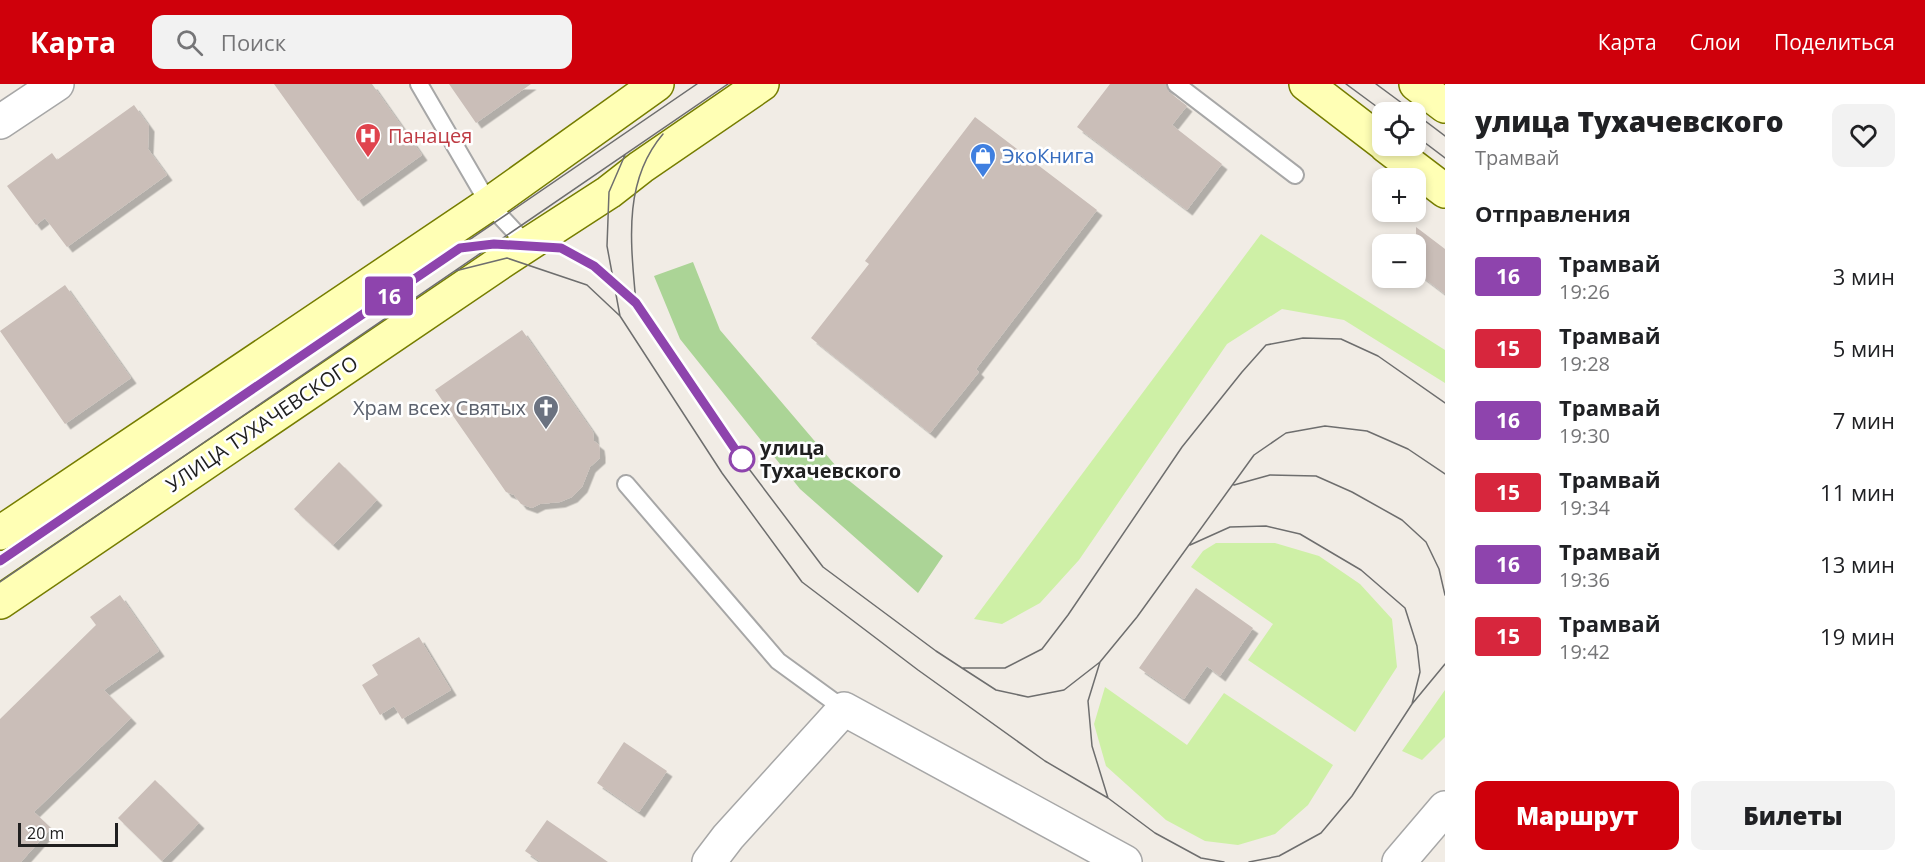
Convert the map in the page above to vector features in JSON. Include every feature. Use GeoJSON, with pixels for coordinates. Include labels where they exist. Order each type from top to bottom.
{"type":"FeatureCollection","features":[{"type":"Feature","properties":{"kind":"main road"},"geometry":{"type":"LineString","coordinates":[[0,533],[489,204],[657,84]]}},
{"type":"Feature","properties":{"kind":"main road","name":"УЛИЦА ТУХАЧЕВСКОГО"},"geometry":{"type":"LineString","coordinates":[[0,602],[507,258],[609,192],[641,167],[762,84]]}},
{"type":"Feature","properties":{"kind":"main road"},"geometry":{"type":"LineString","coordinates":[[1306,84],[1372,135]]}},
{"type":"Feature","properties":{"kind":"main road"},"geometry":{"type":"LineString","coordinates":[[1416,84],[1445,106]]}},
{"type":"Feature","properties":{"kind":"main road"},"geometry":{"type":"LineString","coordinates":[[1400,156],[1445,191]]}},
{"type":"Feature","properties":{"kind":"street"},"geometry":{"type":"LineString","coordinates":[[0,122],[57,84]]}},
{"type":"Feature","properties":{"kind":"street"},"geometry":{"type":"LineString","coordinates":[[709,862],[728,837],[844,708],[1125,862]]}},
{"type":"Feature","properties":{"kind":"street"},"geometry":{"type":"LineString","coordinates":[[1399,862],[1445,808]]}},
{"type":"Feature","properties":{"kind":"lane"},"geometry":{"type":"LineString","coordinates":[[419,84],[489,204],[528,246]]}},
{"type":"Feature","properties":{"kind":"lane"},"geometry":{"type":"LineString","coordinates":[[1176,84],[1295,175]]}},
{"type":"Feature","properties":{"kind":"lane"},"geometry":{"type":"LineString","coordinates":[[626,484],[778,661],[844,708]]}},
{"type":"Feature","properties":{"kind":"green space"},"geometry":{"type":"Polygon","coordinates":[[[1261,234],[1445,350],[1445,383],[1344,320],[1282,309],[1227,344],[1079,560],[1040,603],[1002,624],[974,619],[1261,234]]]}},
{"type":"Feature","properties":{"kind":"green space"},"geometry":{"type":"Polygon","coordinates":[[[693,262],[720,330],[847,479],[943,556],[918,593],[800,489],[680,339],[654,276],[693,262]]]}},
{"type":"Feature","properties":{"kind":"green space"},"geometry":{"type":"Polygon","coordinates":[[[1216,543],[1275,543],[1319,556],[1360,584],[1392,619],[1397,667],[1355,732],[1248,660],[1273,624],[1191,567],[1203,551],[1216,543]]]}},
{"type":"Feature","properties":{"kind":"green space"},"geometry":{"type":"Polygon","coordinates":[[[1105,687],[1187,745],[1224,693],[1333,765],[1308,805],[1275,834],[1238,845],[1205,841],[1166,820],[1106,766],[1094,724],[1105,687]]]}},
{"type":"Feature","properties":{"kind":"green space"},"geometry":{"type":"Polygon","coordinates":[[[1445,690],[1445,737],[1422,760],[1402,751],[1445,690]]]}},
{"type":"Feature","properties":{"kind":"building"},"geometry":{"type":"Polygon","coordinates":[[[274,84],[372,84],[422,155],[358,201],[274,84]]]}},
{"type":"Feature","properties":{"kind":"building"},"geometry":{"type":"Polygon","coordinates":[[[449,84],[531,84],[476,123],[449,84]]]}},
{"type":"Feature","properties":{"kind":"building"},"geometry":{"type":"Polygon","coordinates":[[[1110,84],[1166,84],[1169,92],[1187,106],[1172,125],[1222,164],[1187,210],[1077,127],[1110,84]]]}},
{"type":"Feature","properties":{"kind":"building"},"geometry":{"type":"Polygon","coordinates":[[[134,105],[149,126],[148,149],[167,175],[67,247],[45,218],[36,225],[7,186],[52,153],[57,160],[134,105]]]}},
{"type":"Feature","properties":{"kind":"building"},"geometry":{"type":"Polygon","coordinates":[[[975,117],[1097,210],[976,369],[979,372],[930,433],[811,338],[869,264],[865,261],[975,117]]]}},
{"type":"Feature","properties":{"kind":"building"},"geometry":{"type":"Polygon","coordinates":[[[1416,227],[1425,234],[1416,234],[1416,227]]]}},
{"type":"Feature","properties":{"kind":"building"},"geometry":{"type":"Polygon","coordinates":[[[1426,235],[1445,249],[1445,294],[1426,280],[1426,235]]]}},
{"type":"Feature","properties":{"kind":"building"},"geometry":{"type":"Polygon","coordinates":[[[65,285],[131,378],[65,424],[0,331],[65,285]]]}},
{"type":"Feature","properties":{"kind":"building"},"geometry":{"type":"Polygon","coordinates":[[[522,330],[593,432],[594,441],[599,445],[600,452],[600,458],[590,467],[582,487],[572,497],[532,508],[521,504],[514,495],[506,492],[435,390],[522,330]]]}},
{"type":"Feature","properties":{"kind":"building"},"geometry":{"type":"Polygon","coordinates":[[[339,462],[377,500],[333,545],[294,509],[339,462]]]}},
{"type":"Feature","properties":{"kind":"building"},"geometry":{"type":"Polygon","coordinates":[[[1196,588],[1253,628],[1220,676],[1207,666],[1184,699],[1139,668],[1196,588]]]}},
{"type":"Feature","properties":{"kind":"building"},"geometry":{"type":"Polygon","coordinates":[[[120,595],[159,651],[104,690],[131,718],[34,812],[51,828],[21,862],[0,862],[0,719],[96,625],[90,617],[120,595]]]}},
{"type":"Feature","properties":{"kind":"building"},"geometry":{"type":"Polygon","coordinates":[[[419,637],[451,690],[402,719],[394,706],[380,715],[362,685],[378,675],[372,665],[419,637]]]}},
{"type":"Feature","properties":{"kind":"building"},"geometry":{"type":"Polygon","coordinates":[[[624,742],[667,771],[639,812],[597,783],[624,742]]]}},
{"type":"Feature","properties":{"kind":"building"},"geometry":{"type":"Polygon","coordinates":[[[155,780],[199,823],[162,861],[118,818],[155,780]]]}},
{"type":"Feature","properties":{"kind":"building"},"geometry":{"type":"Polygon","coordinates":[[[547,820],[608,862],[541,862],[525,851],[547,820]]]}},
{"type":"Feature","properties":{"kind":"tram line"},"geometry":{"type":"LineString","coordinates":[[0,561],[697,84]]}},
{"type":"Feature","properties":{"kind":"tram line"},"geometry":{"type":"LineString","coordinates":[[0,582],[728,84]]}},
{"type":"Feature","properties":{"kind":"tram line"},"geometry":{"type":"LineString","coordinates":[[1346,84],[1372,103]]}},
{"type":"Feature","properties":{"kind":"tram line"},"geometry":{"type":"LineString","coordinates":[[1376,84],[1400,102]]}},
{"type":"Feature","properties":{"kind":"tram line"},"geometry":{"type":"LineString","coordinates":[[1426,122],[1445,136]]}},
{"type":"Feature","properties":{"kind":"tram line"},"geometry":{"type":"LineString","coordinates":[[636,303],[632,259],[632,215],[635,193],[650,153],[663,134]]}},
{"type":"Feature","properties":{"kind":"tram line"},"geometry":{"type":"LineString","coordinates":[[1426,144],[1445,158]]}},
{"type":"Feature","properties":{"kind":"tram line"},"geometry":{"type":"LineString","coordinates":[[620,316],[607,246],[609,192],[625,155]]}},
{"type":"Feature","properties":{"kind":"tram line"},"geometry":{"type":"LineString","coordinates":[[460,247],[494,244],[561,248],[594,266],[612,281],[636,303],[743,461],[823,567],[962,668],[1005,668],[1042,649],[1068,615],[1182,447],[1266,345],[1303,338],[1341,339],[1378,356],[1445,403]]}},
{"type":"Feature","properties":{"kind":"tram line","name":"16"},"geometry":{"type":"LineString","coordinates":[[0,561],[460,248],[494,244],[561,248],[594,266],[636,303],[743,461]]}},
{"type":"Feature","properties":{"kind":"tram line"},"geometry":{"type":"LineString","coordinates":[[455,271],[507,258],[587,285],[620,316],[722,473],[802,582],[918,670],[1045,761],[1108,798],[1155,833],[1201,858],[1224,862]]}},
{"type":"Feature","properties":{"kind":"tram line"},"geometry":{"type":"LineString","coordinates":[[1108,798],[1092,746],[1088,701],[1100,662],[1137,617],[1254,455],[1286,433],[1325,426],[1367,431],[1408,449],[1445,474]]}},
{"type":"Feature","properties":{"kind":"tram line"},"geometry":{"type":"LineString","coordinates":[[1234,485],[1270,475],[1316,476],[1352,492],[1402,520],[1426,542],[1439,569],[1445,595]]}},
{"type":"Feature","properties":{"kind":"tram line"},"geometry":{"type":"LineString","coordinates":[[1190,545],[1230,527],[1266,526],[1300,534],[1361,570],[1405,608],[1417,646],[1420,672],[1412,704]]}},
{"type":"Feature","properties":{"kind":"tram line"},"geometry":{"type":"LineString","coordinates":[[962,668],[996,690],[1028,697],[1064,690],[1100,662]]}},
{"type":"Feature","properties":{"kind":"tram line"},"geometry":{"type":"LineString","coordinates":[[1249,862],[1279,856],[1321,833],[1352,796],[1412,704],[1445,664]]}},
{"type":"Feature","properties":{"kind":"place","name":"Панацея"},"geometry":{"type":"Point","coordinates":[368,159]}},
{"type":"Feature","properties":{"kind":"place","name":"ЭкоКнига"},"geometry":{"type":"Point","coordinates":[983,179]}},
{"type":"Feature","properties":{"kind":"place","name":"Храм всех Святых"},"geometry":{"type":"Point","coordinates":[546,431]}},
{"type":"Feature","properties":{"kind":"place","name":"улица Тухачевского"},"geometry":{"type":"Point","coordinates":[742,459]}}]}
